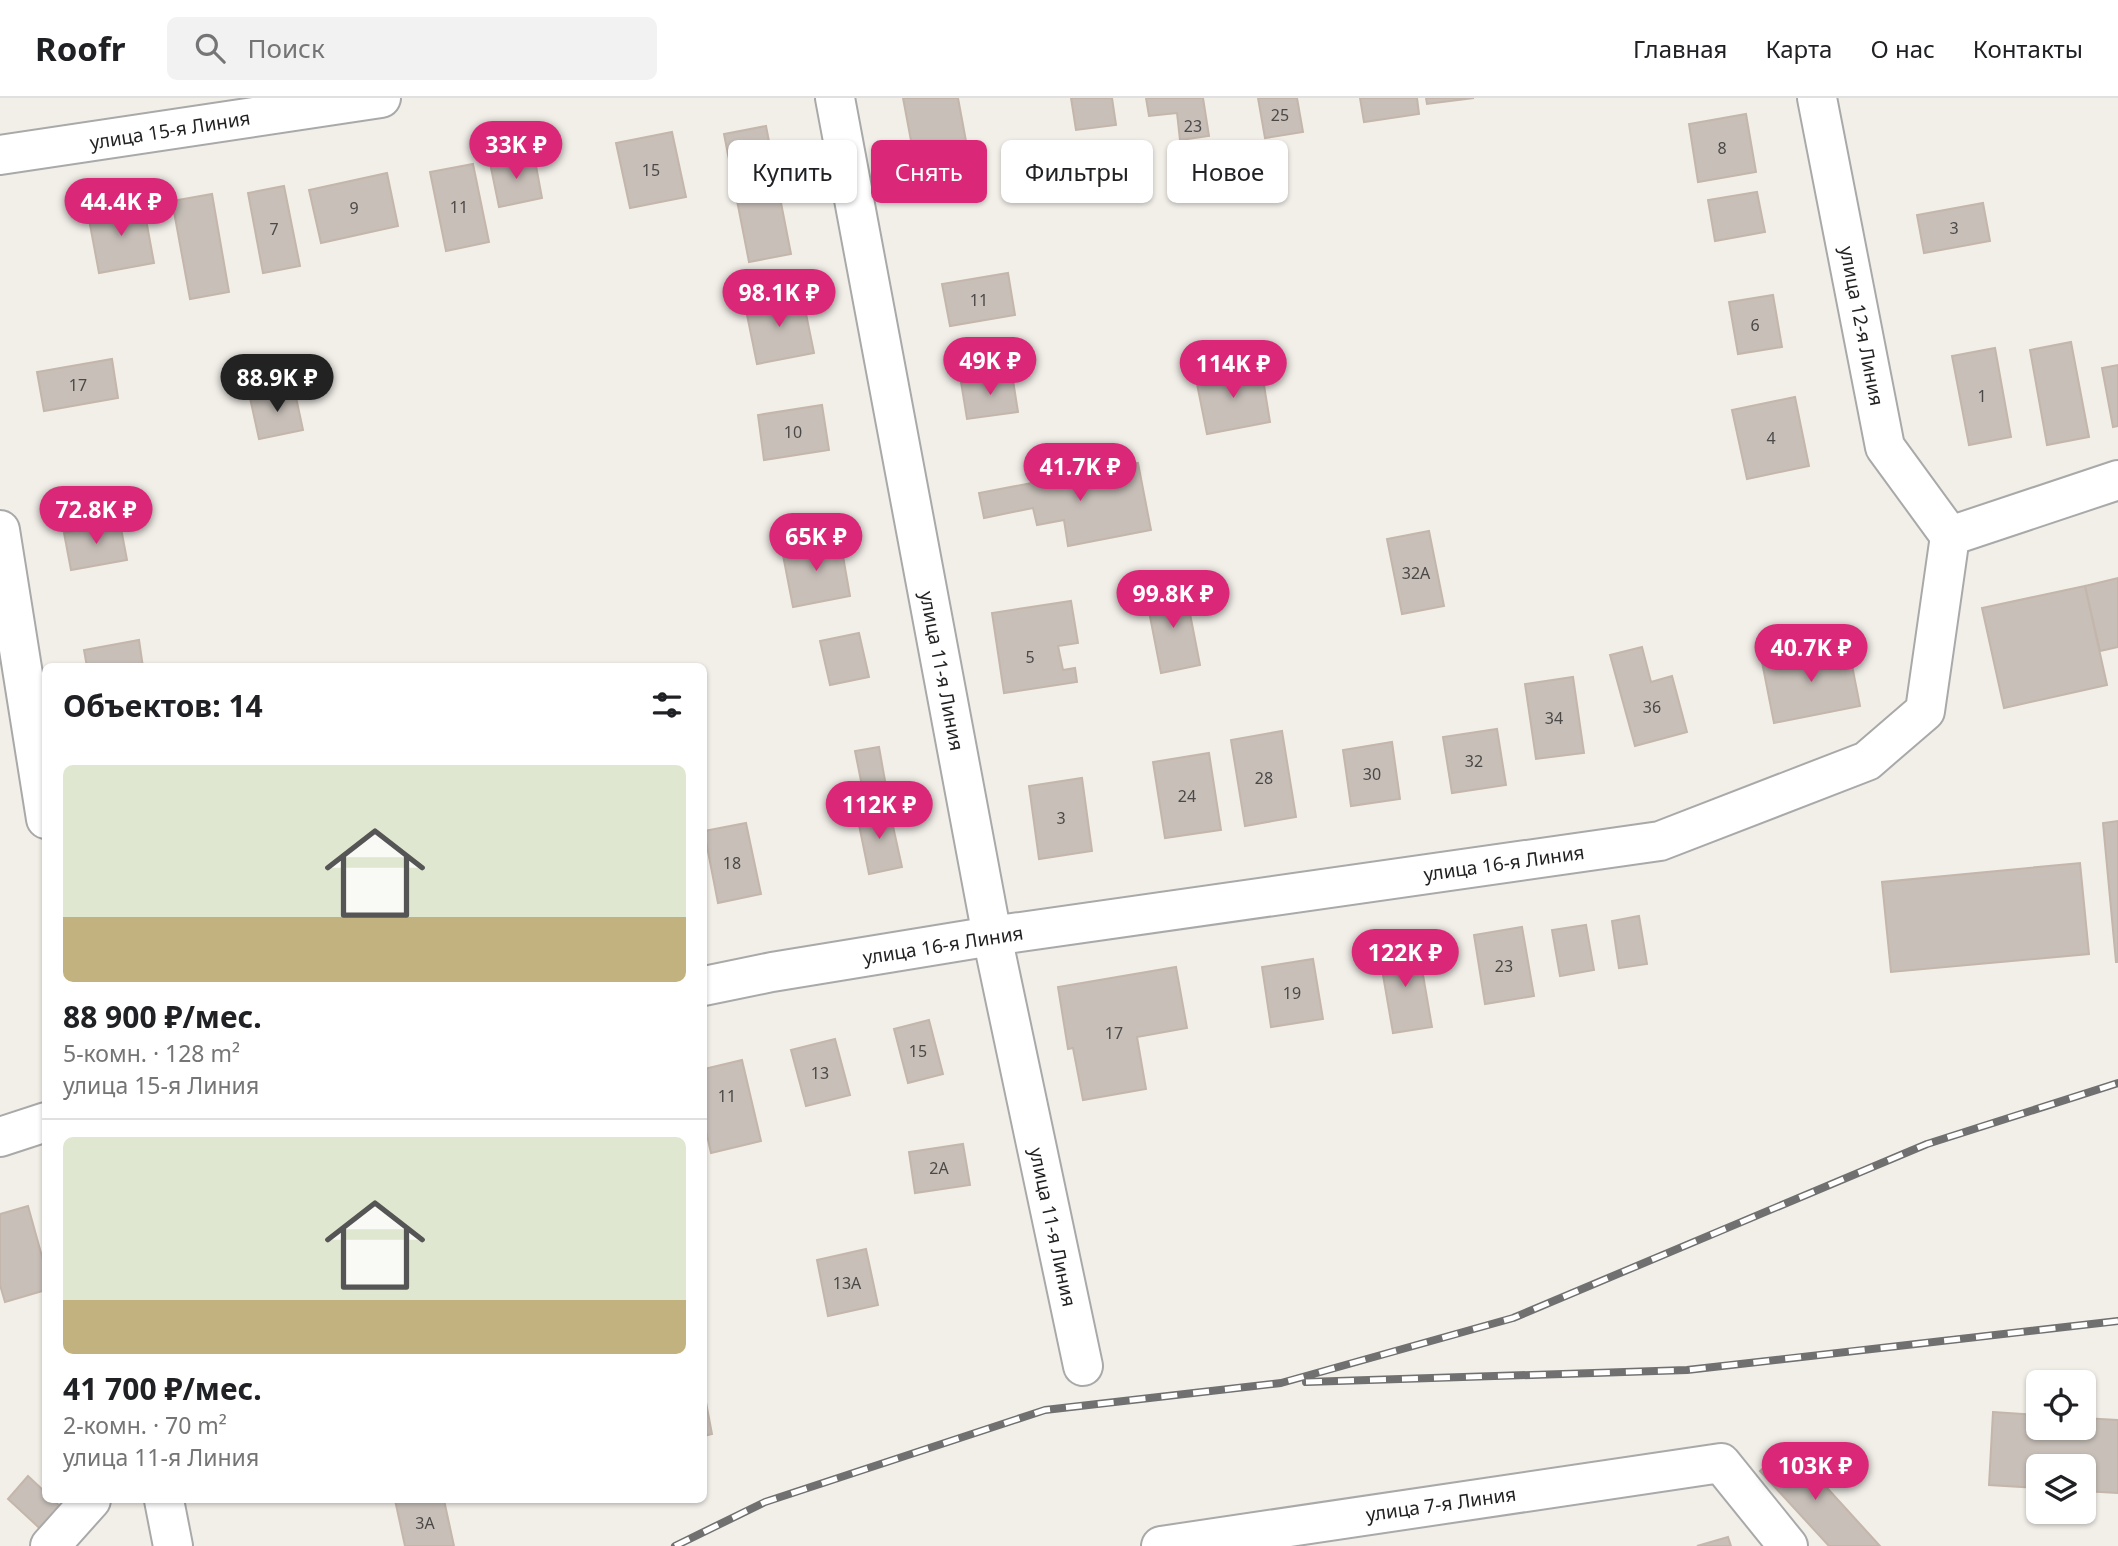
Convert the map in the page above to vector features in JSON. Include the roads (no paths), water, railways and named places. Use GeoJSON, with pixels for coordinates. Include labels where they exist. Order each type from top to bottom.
{"type":"FeatureCollection","features":[{"type":"Feature","properties":{"kind":"street","name":"улица 15-я Линия"},"geometry":{"type":"LineString","coordinates":[[0,155],[381,98]]}},
{"type":"Feature","properties":{"kind":"street","name":"улица 11-я Линия"},"geometry":{"type":"LineString","coordinates":[[835,98],[992,936],[1083,1366]]}},
{"type":"Feature","properties":{"kind":"street","name":"улица 12-я Линия"},"geometry":{"type":"LineString","coordinates":[[1817,98],[1885,447],[1950,536]]}},
{"type":"Feature","properties":{"kind":"street"},"geometry":{"type":"LineString","coordinates":[[1950,536],[2118,480]]}},
{"type":"Feature","properties":{"kind":"street"},"geometry":{"type":"LineString","coordinates":[[0,530],[42,794]]}},
{"type":"Feature","properties":{"kind":"street","name":"улица 16-я Линия"},"geometry":{"type":"LineString","coordinates":[[707,985],[992,936],[1660,841],[1867,761],[1925,711],[1950,536]]}},
{"type":"Feature","properties":{"kind":"street"},"geometry":{"type":"LineString","coordinates":[[0,1137],[42,1123]]}},
{"type":"Feature","properties":{"kind":"street","name":"улица 7-я Линия"},"geometry":{"type":"LineString","coordinates":[[1161,1546],[1721,1462],[1788,1546]]}},
{"type":"Feature","properties":{"kind":"street"},"geometry":{"type":"LineString","coordinates":[[50,1546],[88,1503]]}},
{"type":"Feature","properties":{"kind":"street"},"geometry":{"type":"LineString","coordinates":[[165,1503],[173,1546]]}},
{"type":"Feature","properties":{"kind":"railway"},"geometry":{"type":"LineString","coordinates":[[675,1546],[765,1502],[1045,1410],[1281,1383],[1513,1318],[1927,1144],[2118,1083]]}},
{"type":"Feature","properties":{"kind":"railway"},"geometry":{"type":"LineString","coordinates":[[1306,1382],[1687,1370],[2118,1321]]}}]}
